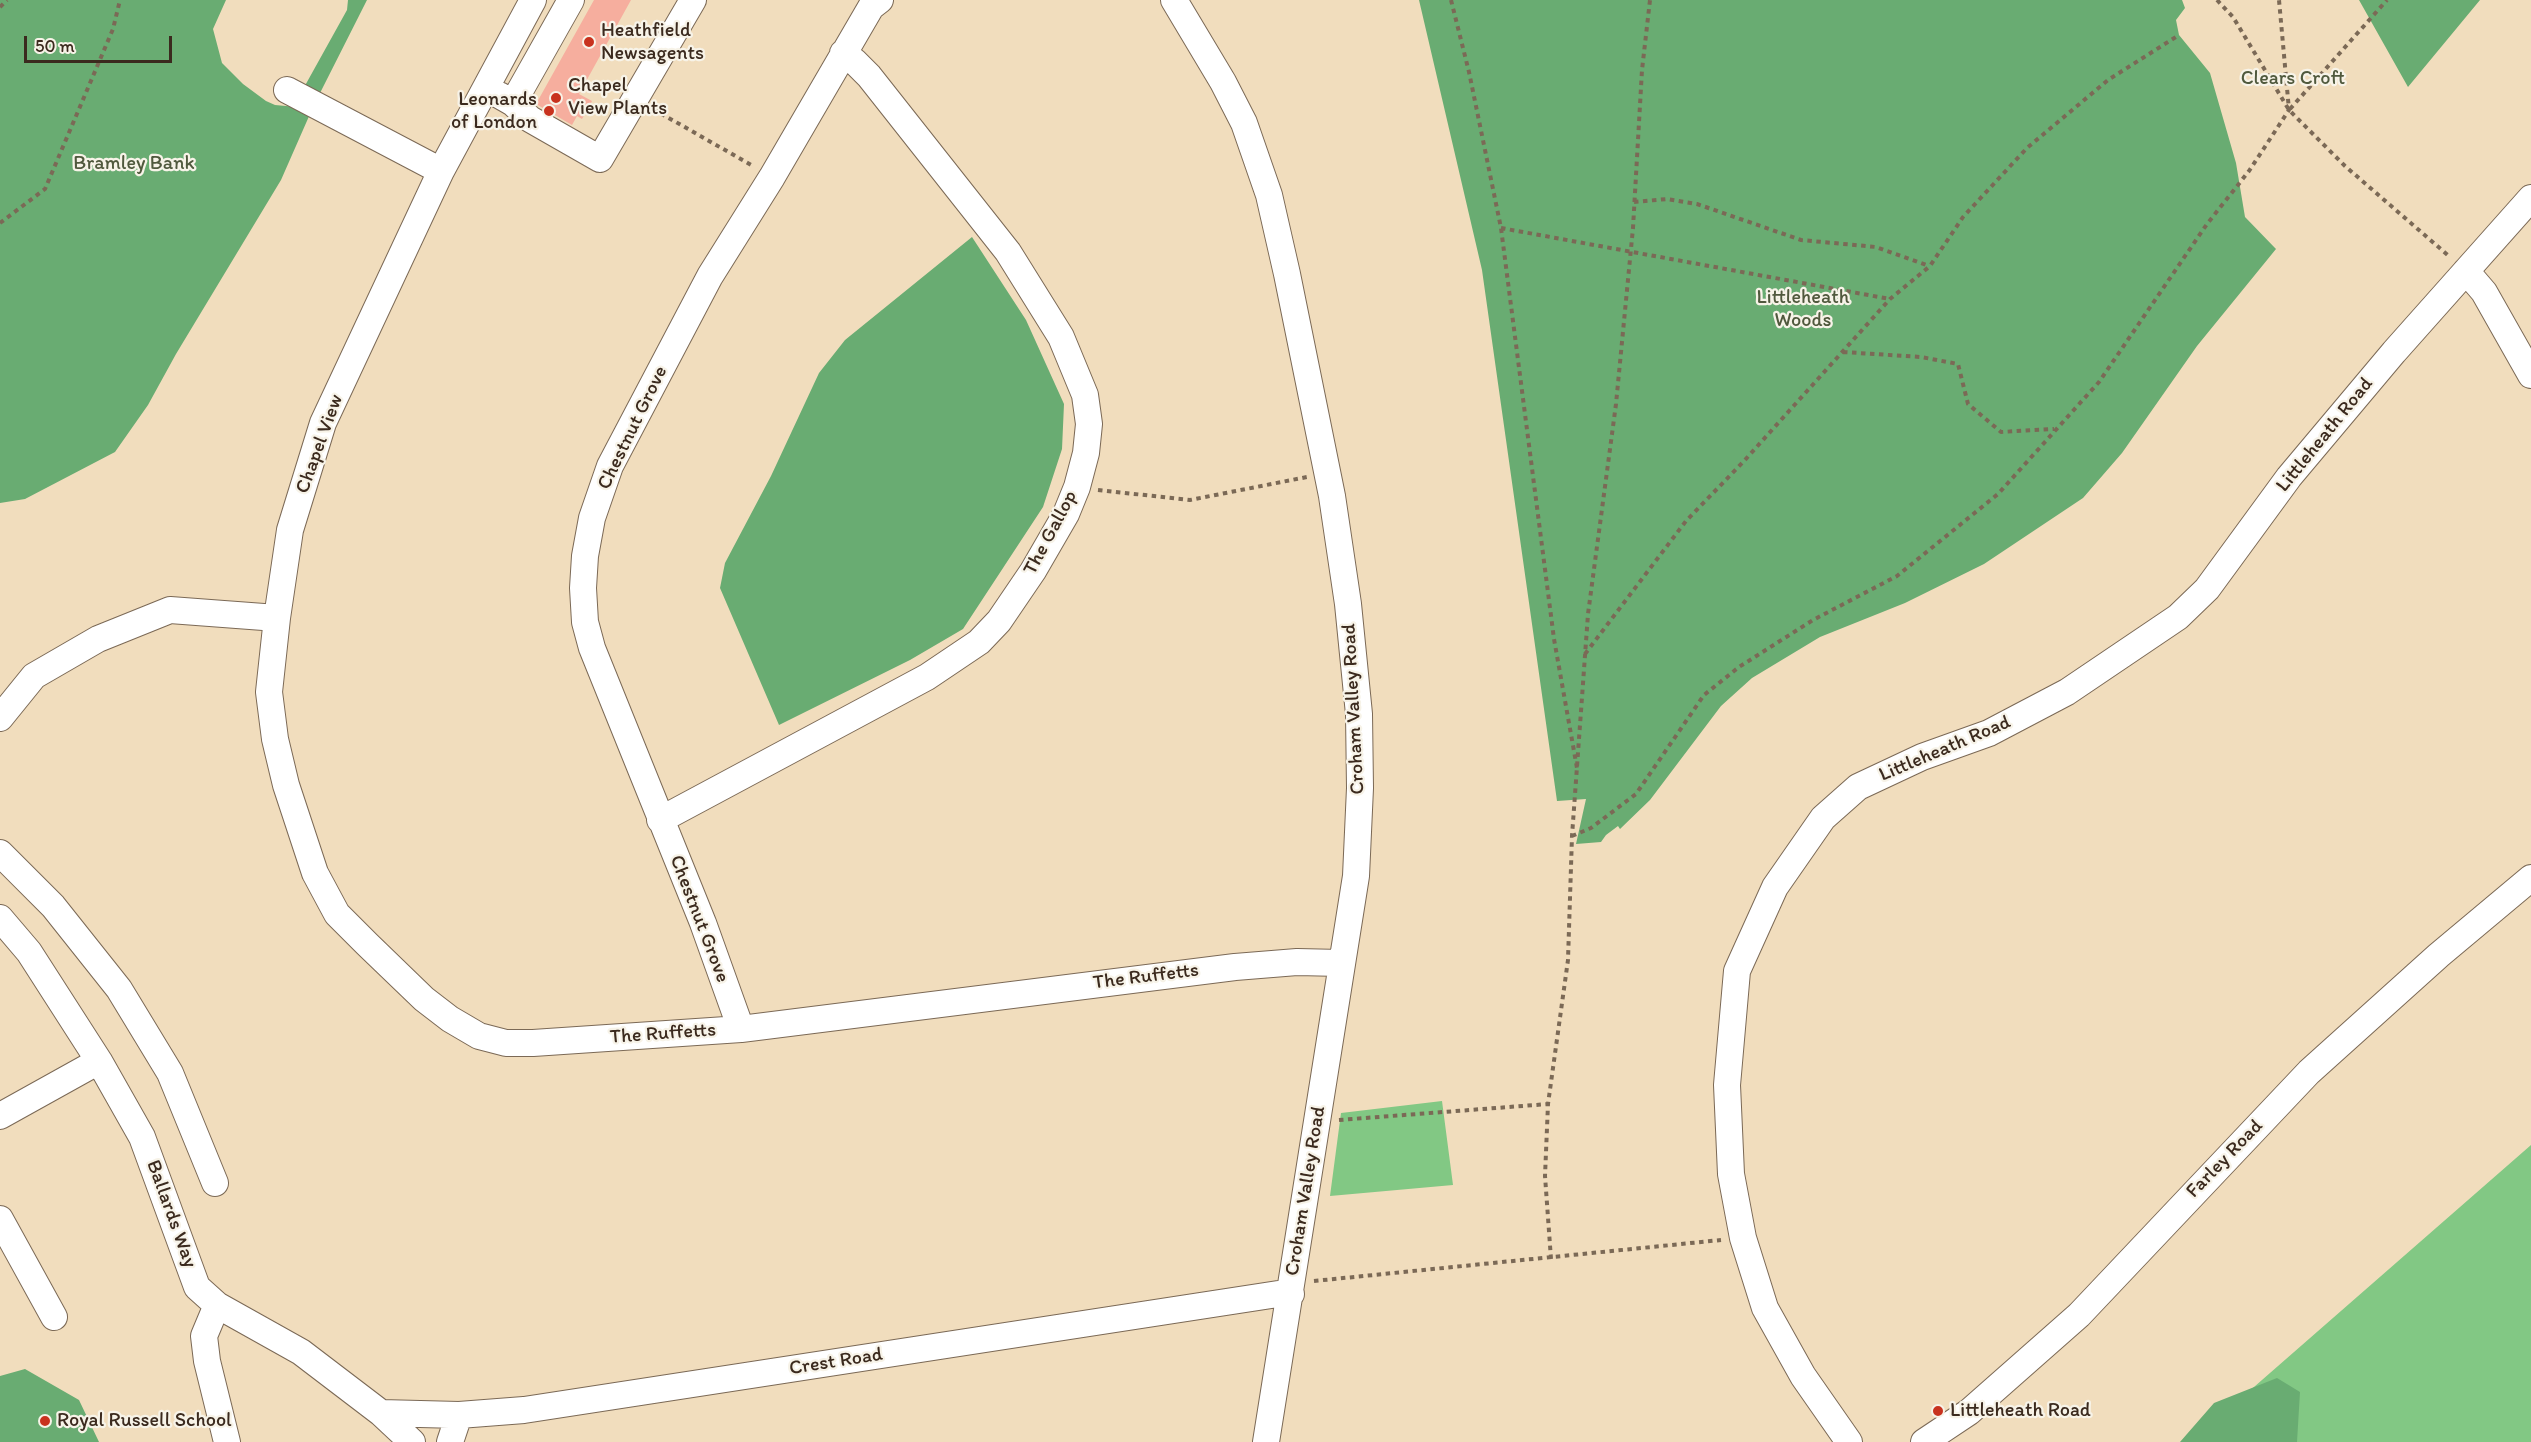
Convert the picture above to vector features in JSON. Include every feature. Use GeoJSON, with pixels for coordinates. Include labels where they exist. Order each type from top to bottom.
{"type":"FeatureCollection","features":[{"type":"Feature","properties":{"kind":"street","name":"Chapel View"},"geometry":{"type":"LineString","coordinates":[[278,618],[290,530],[323,423],[441,171],[533,0]]}},
{"type":"Feature","properties":{"kind":"street"},"geometry":{"type":"LineString","coordinates":[[513,103],[571,0]]}},
{"type":"Feature","properties":{"kind":"street"},"geometry":{"type":"LineString","coordinates":[[485,87],[513,103],[530,119],[600,159],[693,0]]}},
{"type":"Feature","properties":{"kind":"street","name":"Chestnut Grove"},"geometry":{"type":"LineString","coordinates":[[741,1029],[703,923],[592,648],[585,622],[583,588],[585,556],[592,518],[610,466],[710,276],[772,177],[871,7],[880,0]]}},
{"type":"Feature","properties":{"kind":"street","name":"Croham Valley Road"},"geometry":{"type":"LineString","coordinates":[[1174,0],[1223,82],[1244,123],[1269,195],[1327,472],[1348,604],[1359,724],[1360,788],[1356,876],[1316,1122],[1299,1288],[1266,1442]]}},
{"type":"Feature","properties":{"kind":"street","name":"The Gallop"},"geometry":{"type":"LineString","coordinates":[[660,820],[927,677],[980,642],[999,621],[1033,571],[1066,514],[1077,487],[1086,453],[1089,424],[1085,395],[1061,337],[1008,252],[868,76],[843,53]]}},
{"type":"Feature","properties":{"kind":"street"},"geometry":{"type":"LineString","coordinates":[[287,90],[441,171]]}},
{"type":"Feature","properties":{"kind":"street","name":"Littleheath Road"},"geometry":{"type":"LineString","coordinates":[[1849,1442],[1803,1376],[1765,1308],[1743,1238],[1731,1174],[1727,1085],[1737,971],[1775,887],[1823,818],[1858,787],[1922,757],[1989,733],[2067,692],[2178,617],[2207,590],[2289,477],[2394,352],[2531,198]]}},
{"type":"Feature","properties":{"kind":"street"},"geometry":{"type":"LineString","coordinates":[[2466,271],[2484,292],[2531,375]]}},
{"type":"Feature","properties":{"kind":"street"},"geometry":{"type":"LineString","coordinates":[[0,718],[34,676],[98,639],[170,610],[278,618]]}},
{"type":"Feature","properties":{"kind":"street","name":"The Ruffetts"},"geometry":{"type":"LineString","coordinates":[[278,618],[269,692],[275,739],[286,785],[315,873],[337,914],[424,999],[450,1019],[479,1036],[506,1042],[555,1042],[741,1029],[1234,967],[1297,962],[1341,963]]}},
{"type":"Feature","properties":{"kind":"street"},"geometry":{"type":"LineString","coordinates":[[0,853],[53,906],[119,989],[170,1073],[215,1184]]}},
{"type":"Feature","properties":{"kind":"street","name":"Farley Road"},"geometry":{"type":"LineString","coordinates":[[1924,1442],[1970,1412],[2079,1315],[2309,1072],[2439,955],[2531,878]]}},
{"type":"Feature","properties":{"kind":"street","name":"Ballards Way"},"geometry":{"type":"LineString","coordinates":[[0,918],[29,952],[99,1061],[142,1137],[197,1287],[217,1305],[300,1352],[381,1413],[412,1442]]}},
{"type":"Feature","properties":{"kind":"street"},"geometry":{"type":"LineString","coordinates":[[0,1116],[99,1061]]}},
{"type":"Feature","properties":{"kind":"street"},"geometry":{"type":"LineString","coordinates":[[0,1219],[54,1317]]}},
{"type":"Feature","properties":{"kind":"street","name":"Crest Road"},"geometry":{"type":"LineString","coordinates":[[381,1413],[459,1415],[524,1410],[1278,1294],[1299,1288]]}},
{"type":"Feature","properties":{"kind":"street"},"geometry":{"type":"LineString","coordinates":[[217,1305],[204,1336],[207,1361],[227,1442]]}},
{"type":"Feature","properties":{"kind":"street"},"geometry":{"type":"LineString","coordinates":[[450,1442],[459,1415]]}},
{"type":"Feature","properties":{"kind":"path"},"geometry":{"type":"LineString","coordinates":[[0,7],[8,0]]}},
{"type":"Feature","properties":{"kind":"path"},"geometry":{"type":"LineString","coordinates":[[0,223],[45,189],[113,28],[120,0]]}},
{"type":"Feature","properties":{"kind":"path"},"geometry":{"type":"LineString","coordinates":[[1451,0],[1469,72],[1501,228],[1554,639],[1578,774]]}},
{"type":"Feature","properties":{"kind":"path"},"geometry":{"type":"LineString","coordinates":[[1551,1259],[1545,1176],[1548,1104],[1568,960],[1572,836],[1578,774],[1587,614],[1616,404],[1634,202],[1642,70],[1650,0]]}},
{"type":"Feature","properties":{"kind":"path"},"geometry":{"type":"LineString","coordinates":[[2217,0],[2233,17],[2289,110],[2345,165],[2466,271]]}},
{"type":"Feature","properties":{"kind":"path"},"geometry":{"type":"LineString","coordinates":[[2279,0],[2289,110]]}},
{"type":"Feature","properties":{"kind":"path"},"geometry":{"type":"LineString","coordinates":[[1572,836],[1591,828],[1636,794],[1704,695],[1739,667],[1795,632],[1897,576],[1998,494],[2099,382],[2207,224],[2249,171],[2289,110],[2387,0]]}},
{"type":"Feature","properties":{"kind":"path"},"geometry":{"type":"LineString","coordinates":[[1585,654],[1686,521],[1744,461],[1890,299],[1929,266],[1963,217],[2027,148],[2108,80],[2179,35]]}},
{"type":"Feature","properties":{"kind":"path"},"geometry":{"type":"LineString","coordinates":[[635,99],[772,177]]}},
{"type":"Feature","properties":{"kind":"path"},"geometry":{"type":"LineString","coordinates":[[1634,202],[1667,199],[1697,204],[1801,240],[1876,247],[1929,266]]}},
{"type":"Feature","properties":{"kind":"path"},"geometry":{"type":"LineString","coordinates":[[1501,228],[1890,299]]}},
{"type":"Feature","properties":{"kind":"path"},"geometry":{"type":"LineString","coordinates":[[1843,352],[1922,357],[1958,364],[1968,405],[2001,432],[2055,429]]}},
{"type":"Feature","properties":{"kind":"path"},"geometry":{"type":"LineString","coordinates":[[1077,487],[1190,500],[1327,472]]}},
{"type":"Feature","properties":{"kind":"path"},"geometry":{"type":"LineString","coordinates":[[1316,1122],[1548,1104]]}},
{"type":"Feature","properties":{"kind":"path"},"geometry":{"type":"LineString","coordinates":[[1299,1288],[1743,1238]]}},
{"type":"Feature","properties":{"kind":"green space","name":"Bramley Bank"},"geometry":{"type":"Polygon","coordinates":[[[0,0],[226,0],[213,29],[222,63],[243,84],[266,101],[275,105],[297,107],[310,114],[281,180],[176,354],[148,405],[115,452],[25,499],[0,503],[0,0]]]}},
{"type":"Feature","properties":{"kind":"green space"},"geometry":{"type":"Polygon","coordinates":[[[348,0],[367,0],[318,97],[302,91],[347,10],[348,0]]]}},
{"type":"Feature","properties":{"kind":"green space","name":"Littleheath Woods"},"geometry":{"type":"Polygon","coordinates":[[[1419,0],[2182,0],[2185,8],[2176,20],[2179,35],[2210,73],[2236,163],[2245,217],[2276,249],[2197,346],[2122,453],[2083,498],[1984,564],[1905,603],[1820,637],[1752,678],[1721,706],[1650,800],[1620,829],[1618,826],[1601,842],[1576,844],[1586,799],[1557,801],[1482,270],[1419,0]]]}},
{"type":"Feature","properties":{"kind":"green space"},"geometry":{"type":"Polygon","coordinates":[[[2359,0],[2480,0],[2408,87],[2359,0]]]}},
{"type":"Feature","properties":{"kind":"green space"},"geometry":{"type":"Polygon","coordinates":[[[972,237],[1026,320],[1064,404],[1062,449],[1043,507],[963,629],[910,660],[779,725],[720,588],[725,563],[771,476],[819,373],[845,340],[972,237]]]}},
{"type":"Feature","properties":{"kind":"green space"},"geometry":{"type":"Polygon","coordinates":[[[1442,1101],[1453,1185],[1330,1196],[1341,1113],[1442,1101]]]}},
{"type":"Feature","properties":{"kind":"green space"},"geometry":{"type":"Polygon","coordinates":[[[2531,1145],[2531,1442],[2191,1442],[2531,1145]]]}},
{"type":"Feature","properties":{"kind":"green space","name":"Royal Russell School"},"geometry":{"type":"Polygon","coordinates":[[[25,1369],[79,1400],[99,1442],[0,1442],[0,1376],[25,1369]]]}},
{"type":"Feature","properties":{"kind":"green space"},"geometry":{"type":"Polygon","coordinates":[[[2277,1378],[2300,1392],[2297,1442],[2180,1442],[2214,1403],[2277,1378]]]}},
{"type":"Feature","properties":{"kind":"building"},"geometry":{"type":"Polygon","coordinates":[[[594,0],[631,0],[579,94],[592,101],[582,119],[577,116],[572,125],[536,104],[594,0]]]}},
{"type":"Feature","properties":{"kind":"place","name":"Heathfield Newsagents"},"geometry":{"type":"Point","coordinates":[589,42]}},
{"type":"Feature","properties":{"kind":"place","name":"Chapel View Plants"},"geometry":{"type":"Point","coordinates":[556,98]}},
{"type":"Feature","properties":{"kind":"place","name":"Leonards of London"},"geometry":{"type":"Point","coordinates":[549,111]}},
{"type":"Feature","properties":{"kind":"place","name":"Littleheath Road"},"geometry":{"type":"Point","coordinates":[1938,1411]}},
{"type":"Feature","properties":{"kind":"place","name":"Royal Russell School"},"geometry":{"type":"Point","coordinates":[45,1421]}},
{"type":"Feature","properties":{"kind":"park label","name":"Clears Croft"},"geometry":{"type":"Point","coordinates":[2293,79]}}]}
